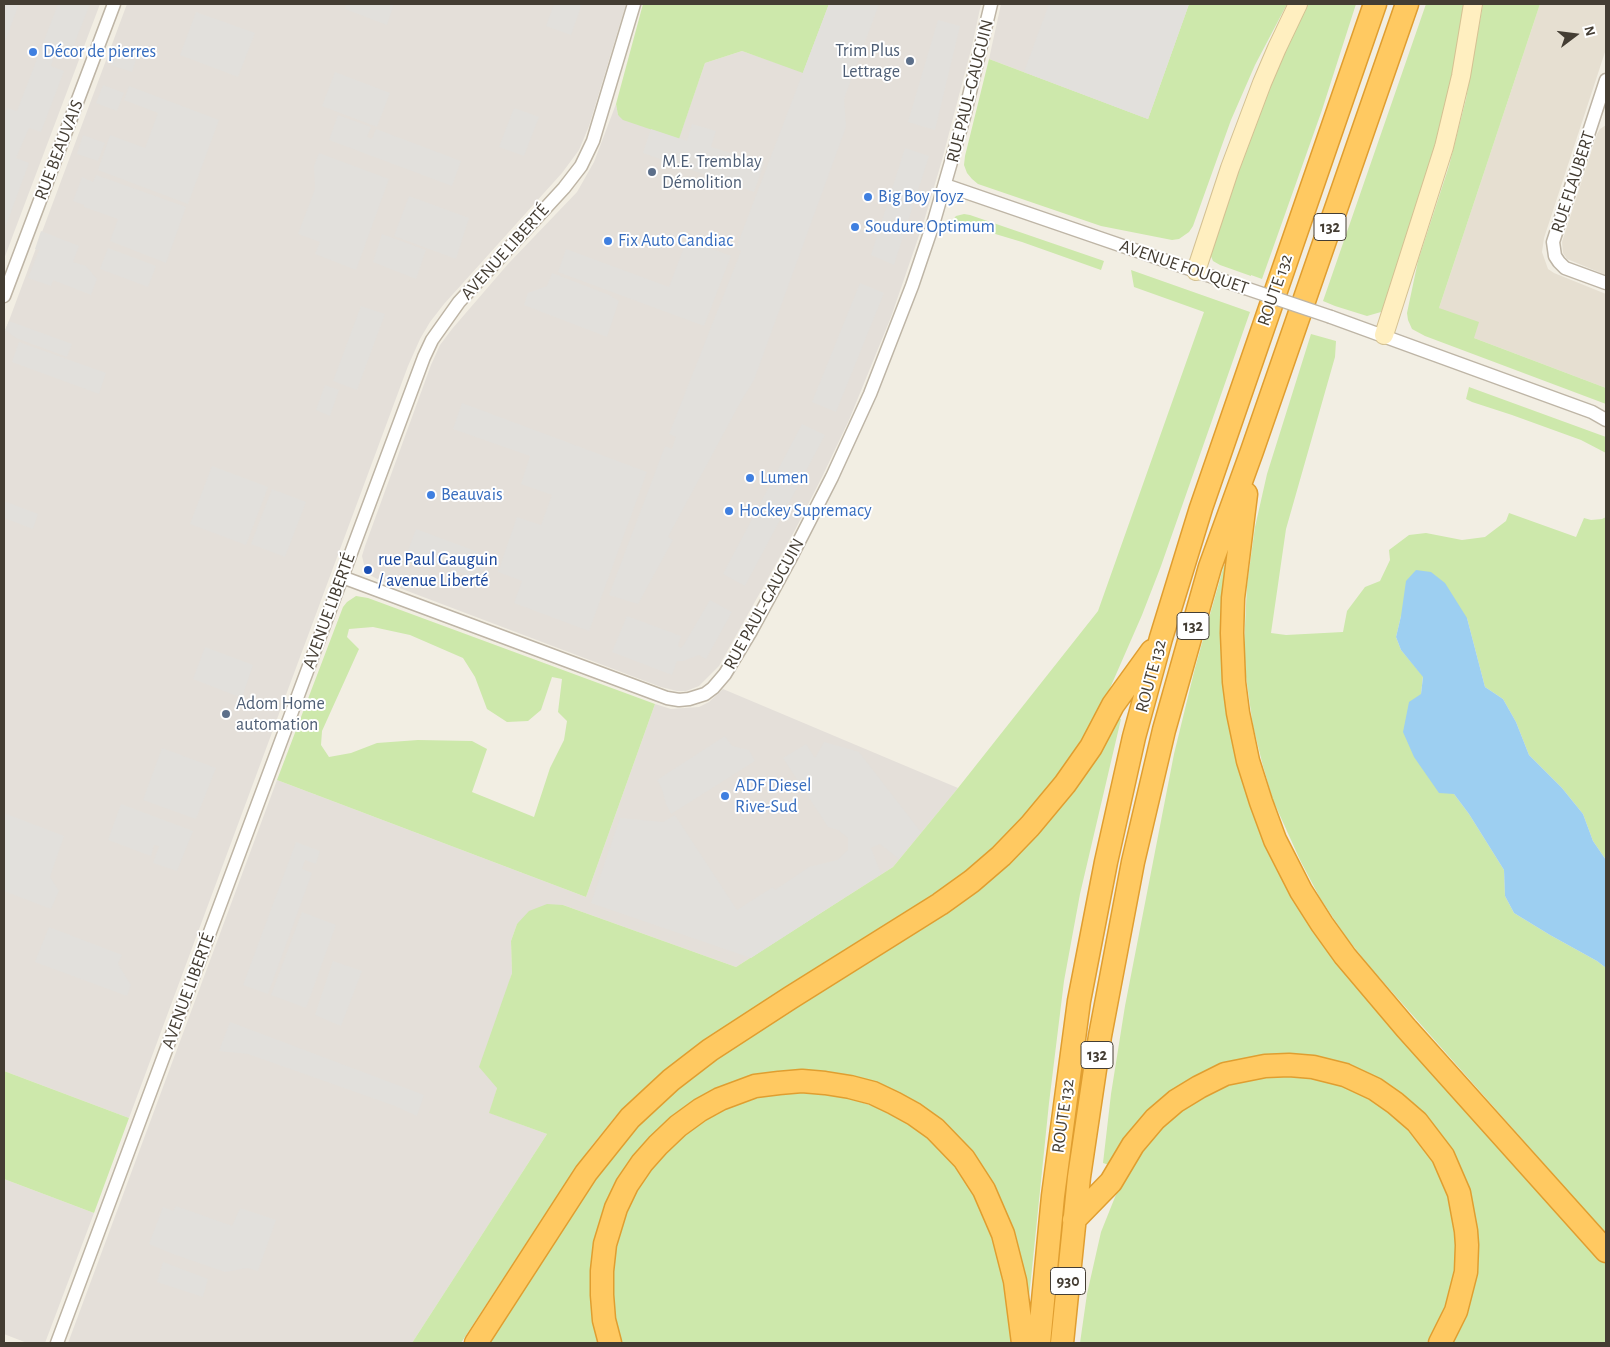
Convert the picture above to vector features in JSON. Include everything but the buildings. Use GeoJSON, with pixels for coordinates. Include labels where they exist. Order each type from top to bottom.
{"type":"FeatureCollection","features":[{"type":"Feature","properties":{"kind":"highway","name":"ROUTE 132"},"geometry":{"type":"LineString","coordinates":[[1039,1343],[1053,1196],[1083,977],[1123,785],[1161,638],[1191,538],[1375,4]]}},
{"type":"Feature","properties":{"kind":"highway","name":"ROUTE 132"},"geometry":{"type":"LineString","coordinates":[[1074,1220],[1101,1028],[1119,926],[1164,730],[1214,554],[1407,4]]}},
{"type":"Feature","properties":{"kind":"highway"},"geometry":{"type":"LineString","coordinates":[[1252,450],[1233,598],[1233,666],[1238,713],[1244,742],[1261,802],[1275,840],[1301,891],[1345,956],[1406,1028],[1606,1251]]}},
{"type":"Feature","properties":{"kind":"highway"},"geometry":{"type":"LineString","coordinates":[[476,1343],[578,1184],[602,1151],[630,1118],[671,1080],[710,1050],[940,904],[1001,856],[1065,784],[1090,747],[1114,705],[1161,638]]}},
{"type":"Feature","properties":{"kind":"highway"},"geometry":{"type":"LineString","coordinates":[[1074,1220],[1111,1182],[1129,1150],[1155,1119],[1198,1086],[1225,1074],[1250,1068],[1271,1066],[1313,1067],[1345,1075],[1370,1086],[1417,1122],[1442,1156],[1459,1193],[1466,1231],[1466,1272],[1456,1311],[1440,1343]]}},
{"type":"Feature","properties":{"kind":"highway"},"geometry":{"type":"LineString","coordinates":[[610,1343],[604,1320],[602,1295],[603,1257],[608,1232],[616,1208],[638,1168],[667,1136],[688,1118],[709,1105],[755,1086],[802,1081],[825,1082],[850,1087],[894,1103],[935,1129],[964,1159],[987,1197],[1003,1234],[1015,1281],[1024,1343]]}},
{"type":"Feature","properties":{"kind":"highway","name":"930"},"geometry":{"type":"LineString","coordinates":[[1062,1343],[1074,1220]]}},
{"type":"Feature","properties":{"kind":"street","name":"RUE BEAUVAIS"},"geometry":{"type":"LineString","coordinates":[[4,296],[114,4]]}},
{"type":"Feature","properties":{"kind":"street","name":"AVENUE LIBERTÉ"},"geometry":{"type":"LineString","coordinates":[[57,1343],[415,378],[432,340],[459,302],[564,188],[580,166],[593,141],[634,4]]}},
{"type":"Feature","properties":{"kind":"street","name":"RUE PAUL-GAUGUIN"},"geometry":{"type":"LineString","coordinates":[[342,577],[654,694],[679,700],[698,697],[713,688],[725,674],[751,631],[801,539],[870,394],[926,248],[968,100],[992,4]]}},
{"type":"Feature","properties":{"kind":"street"},"geometry":{"type":"LineString","coordinates":[[1196,271],[1253,105],[1298,4]]}},
{"type":"Feature","properties":{"kind":"street"},"geometry":{"type":"LineString","coordinates":[[1384,335],[1444,147],[1461,76],[1473,4]]}},
{"type":"Feature","properties":{"kind":"street","name":"RUE FLAUBERT"},"geometry":{"type":"LineString","coordinates":[[1606,80],[1602,107],[1554,233],[1553,242],[1556,256],[1559,262],[1566,268],[1606,284]]}},
{"type":"Feature","properties":{"kind":"street","name":"AVENUE FOUQUET"},"geometry":{"type":"LineString","coordinates":[[945,185],[1384,335],[1592,412],[1606,420]]}},
{"type":"Feature","properties":{"kind":"street","name":"AVENUE FOUQUET"},"geometry":{"type":"LineString","coordinates":[[1592,412],[1606,414]]}},
{"type":"Feature","properties":{"kind":"shaded area"},"geometry":{"type":"Polygon","coordinates":[[[4,4],[100,4],[4,259],[4,4]]]}},
{"type":"Feature","properties":{"kind":"shaded area"},"geometry":{"type":"Polygon","coordinates":[[[4,4],[19,4],[4,44],[4,4]]]}},
{"type":"Feature","properties":{"kind":"shaded area"},"geometry":{"type":"Polygon","coordinates":[[[58,4],[90,4],[71,52],[57,48],[51,66],[64,71],[41,132],[29,128],[16,158],[29,163],[4,231],[4,116],[7,108],[17,111],[58,4]]]}},
{"type":"Feature","properties":{"kind":"shaded area"},"geometry":{"type":"Polygon","coordinates":[[[127,4],[626,4],[589,126],[579,150],[562,173],[444,304],[420,339],[408,366],[129,1118],[4,1071],[4,334],[127,4]]]}},
{"type":"Feature","properties":{"kind":"shaded area"},"geometry":{"type":"Polygon","coordinates":[[[346,4],[394,4],[387,25],[345,9],[346,4]]]}},
{"type":"Feature","properties":{"kind":"shaded area"},"geometry":{"type":"Polygon","coordinates":[[[554,4],[582,4],[571,35],[546,26],[554,4]]]}},
{"type":"Feature","properties":{"kind":"shaded area"},"geometry":{"type":"Polygon","coordinates":[[[829,4],[981,4],[942,160],[924,221],[891,317],[849,420],[822,477],[795,530],[719,666],[699,686],[686,691],[661,687],[381,581],[366,573],[362,556],[365,546],[440,345],[508,264],[577,192],[594,162],[616,104],[618,115],[679,138],[705,63],[742,51],[803,72],[829,4]]]}},
{"type":"Feature","properties":{"kind":"shaded area"},"geometry":{"type":"Polygon","coordinates":[[[829,4],[879,4],[844,99],[846,127],[754,380],[668,537],[673,540],[638,604],[609,595],[665,446],[672,449],[676,437],[669,434],[741,251],[736,248],[829,4]]]}},
{"type":"Feature","properties":{"kind":"shaded area"},"geometry":{"type":"Polygon","coordinates":[[[1001,4],[1189,4],[1148,119],[989,59],[1001,4]]]}},
{"type":"Feature","properties":{"kind":"shaded area"},"geometry":{"type":"Polygon","coordinates":[[[1049,4],[1189,4],[1148,119],[1024,72],[1049,4]]]}},
{"type":"Feature","properties":{"kind":"shaded area"},"geometry":{"type":"Polygon","coordinates":[[[1540,4],[1606,4],[1606,49],[1544,238],[1542,252],[1548,269],[1554,273],[1606,294],[1606,388],[1474,338],[1439,308],[1540,4]]]}},
{"type":"Feature","properties":{"kind":"shaded area"},"geometry":{"type":"Polygon","coordinates":[[[196,12],[255,33],[238,77],[180,55],[196,12]]]}},
{"type":"Feature","properties":{"kind":"shaded area"},"geometry":{"type":"Polygon","coordinates":[[[938,20],[960,26],[935,130],[908,122],[938,20]]]}},
{"type":"Feature","properties":{"kind":"shaded area"},"geometry":{"type":"Polygon","coordinates":[[[118,45],[138,53],[132,72],[111,65],[118,45]]]}},
{"type":"Feature","properties":{"kind":"shaded area"},"geometry":{"type":"Polygon","coordinates":[[[335,72],[390,93],[377,127],[322,106],[335,72]]]}},
{"type":"Feature","properties":{"kind":"shaded area"},"geometry":{"type":"Polygon","coordinates":[[[103,85],[124,93],[117,111],[96,103],[103,85]]]}},
{"type":"Feature","properties":{"kind":"shaded area"},"geometry":{"type":"Polygon","coordinates":[[[129,86],[219,120],[188,204],[98,170],[110,135],[145,148],[158,113],[124,100],[129,86]]]}},
{"type":"Feature","properties":{"kind":"shaded area"},"geometry":{"type":"Polygon","coordinates":[[[514,108],[539,117],[524,156],[499,147],[514,108]]]}},
{"type":"Feature","properties":{"kind":"shaded area"},"geometry":{"type":"Polygon","coordinates":[[[338,115],[371,127],[367,137],[372,139],[376,129],[461,161],[452,186],[329,140],[338,115]]]}},
{"type":"Feature","properties":{"kind":"shaded area"},"geometry":{"type":"Polygon","coordinates":[[[692,124],[716,131],[711,147],[764,163],[754,192],[643,153],[651,129],[687,141],[692,124]]]}},
{"type":"Feature","properties":{"kind":"shaded area"},"geometry":{"type":"Polygon","coordinates":[[[1606,125],[1606,275],[1567,259],[1563,253],[1562,242],[1597,134],[1606,125]]]}},
{"type":"Feature","properties":{"kind":"shaded area"},"geometry":{"type":"Polygon","coordinates":[[[83,135],[105,143],[98,161],[77,154],[83,135]]]}},
{"type":"Feature","properties":{"kind":"shaded area"},"geometry":{"type":"Polygon","coordinates":[[[905,148],[929,156],[894,265],[871,255],[905,148]]]}},
{"type":"Feature","properties":{"kind":"shaded area"},"geometry":{"type":"Polygon","coordinates":[[[319,153],[389,179],[356,270],[315,254],[320,242],[298,234],[315,189],[314,166],[319,153]]]}},
{"type":"Feature","properties":{"kind":"shaded area"},"geometry":{"type":"Polygon","coordinates":[[[96,175],[186,207],[166,263],[110,241],[118,219],[73,201],[82,177],[93,182],[96,175]]]}},
{"type":"Feature","properties":{"kind":"shaded area"},"geometry":{"type":"Polygon","coordinates":[[[409,196],[469,218],[456,259],[394,236],[409,196]]]}},
{"type":"Feature","properties":{"kind":"shaded area"},"geometry":{"type":"Polygon","coordinates":[[[41,231],[79,246],[73,262],[86,266],[97,279],[91,295],[53,280],[51,286],[28,278],[39,250],[35,249],[41,231]]]}},
{"type":"Feature","properties":{"kind":"shaded area"},"geometry":{"type":"Polygon","coordinates":[[[382,234],[426,250],[416,279],[373,262],[382,234]]]}},
{"type":"Feature","properties":{"kind":"shaded area"},"geometry":{"type":"Polygon","coordinates":[[[687,239],[731,256],[704,326],[558,272],[566,249],[669,287],[687,239]]]}},
{"type":"Feature","properties":{"kind":"shaded area"},"geometry":{"type":"Polygon","coordinates":[[[108,248],[156,266],[148,287],[100,269],[108,248]]]}},
{"type":"Feature","properties":{"kind":"shaded area"},"geometry":{"type":"Polygon","coordinates":[[[552,273],[609,295],[619,301],[607,337],[524,305],[528,293],[547,286],[552,273]]]}},
{"type":"Feature","properties":{"kind":"shaded area"},"geometry":{"type":"Polygon","coordinates":[[[860,283],[884,293],[836,412],[812,402],[860,283]]]}},
{"type":"Feature","properties":{"kind":"shaded area"},"geometry":{"type":"Polygon","coordinates":[[[361,306],[385,314],[357,390],[333,381],[361,306]]]}},
{"type":"Feature","properties":{"kind":"shaded area"},"geometry":{"type":"Polygon","coordinates":[[[9,321],[72,344],[67,357],[16,338],[5,330],[9,321]]]}},
{"type":"Feature","properties":{"kind":"shaded area"},"geometry":{"type":"Polygon","coordinates":[[[19,342],[106,373],[99,394],[12,362],[19,342]]]}},
{"type":"Feature","properties":{"kind":"shaded area"},"geometry":{"type":"Polygon","coordinates":[[[325,385],[339,390],[330,416],[316,410],[325,385]]]}},
{"type":"Feature","properties":{"kind":"shaded area"},"geometry":{"type":"Polygon","coordinates":[[[462,403],[647,472],[589,631],[514,603],[522,581],[498,572],[517,517],[541,525],[552,495],[521,484],[530,456],[453,429],[462,403]]]}},
{"type":"Feature","properties":{"kind":"shaded area"},"geometry":{"type":"Polygon","coordinates":[[[802,424],[825,435],[745,586],[723,574],[802,424]]]}},
{"type":"Feature","properties":{"kind":"shaded area"},"geometry":{"type":"Polygon","coordinates":[[[212,466],[268,487],[246,545],[190,524],[212,466]]]}},
{"type":"Feature","properties":{"kind":"shaded area"},"geometry":{"type":"Polygon","coordinates":[[[272,489],[306,502],[285,557],[251,544],[272,489]]]}},
{"type":"Feature","properties":{"kind":"shaded area"},"geometry":{"type":"Polygon","coordinates":[[[4,501],[38,514],[33,529],[4,518],[4,501]]]}},
{"type":"Feature","properties":{"kind":"shaded area"},"geometry":{"type":"Polygon","coordinates":[[[416,529],[489,556],[480,580],[407,553],[416,529]]]}},
{"type":"Feature","properties":{"kind":"shaded area"},"geometry":{"type":"Polygon","coordinates":[[[710,600],[732,612],[706,659],[699,655],[683,661],[677,661],[672,675],[612,652],[627,616],[681,636],[678,646],[680,648],[710,600]]]}},
{"type":"Feature","properties":{"kind":"shaded area"},"geometry":{"type":"Polygon","coordinates":[[[205,647],[253,665],[242,698],[193,679],[205,647]]]}},
{"type":"Feature","properties":{"kind":"shaded area"},"geometry":{"type":"Polygon","coordinates":[[[723,689],[958,788],[893,867],[736,967],[563,905],[517,924],[511,941],[512,973],[507,990],[497,1088],[490,1113],[547,1134],[412,1343],[68,1343],[277,780],[586,897],[655,704],[671,709],[699,707],[709,702],[723,689]]]}},
{"type":"Feature","properties":{"kind":"shaded area"},"geometry":{"type":"Polygon","coordinates":[[[725,736],[732,746],[749,750],[755,761],[671,814],[657,780],[725,736]]]}},
{"type":"Feature","properties":{"kind":"shaded area"},"geometry":{"type":"Polygon","coordinates":[[[824,742],[859,752],[921,832],[899,859],[880,844],[871,848],[881,874],[751,958],[591,903],[620,818],[663,822],[675,815],[737,910],[773,887],[775,890],[809,867],[837,860],[848,850],[848,838],[838,830],[828,827],[783,758],[806,744],[815,758],[824,742]]]}},
{"type":"Feature","properties":{"kind":"shaded area"},"geometry":{"type":"Polygon","coordinates":[[[162,748],[216,768],[196,819],[143,800],[162,748]]]}},
{"type":"Feature","properties":{"kind":"shaded area"},"geometry":{"type":"Polygon","coordinates":[[[121,804],[193,831],[177,871],[153,863],[159,846],[154,845],[151,856],[108,840],[121,804]]]}},
{"type":"Feature","properties":{"kind":"shaded area"},"geometry":{"type":"Polygon","coordinates":[[[4,813],[64,836],[50,877],[59,891],[51,909],[4,891],[4,813]]]}},
{"type":"Feature","properties":{"kind":"shaded area"},"geometry":{"type":"Polygon","coordinates":[[[296,842],[320,851],[316,864],[305,860],[302,869],[312,873],[268,994],[243,985],[296,842]]]}},
{"type":"Feature","properties":{"kind":"shaded area"},"geometry":{"type":"Polygon","coordinates":[[[302,912],[336,925],[306,1008],[271,995],[302,912]]]}},
{"type":"Feature","properties":{"kind":"shaded area"},"geometry":{"type":"Polygon","coordinates":[[[49,927],[122,955],[118,964],[131,985],[127,996],[35,962],[49,927]]]}},
{"type":"Feature","properties":{"kind":"shaded area"},"geometry":{"type":"Polygon","coordinates":[[[333,961],[362,971],[341,1026],[315,1015],[333,961]]]}},
{"type":"Feature","properties":{"kind":"shaded area"},"geometry":{"type":"Polygon","coordinates":[[[230,1022],[424,1095],[417,1116],[395,1106],[248,1054],[219,1051],[230,1022]]]}},
{"type":"Feature","properties":{"kind":"shaded area"},"geometry":{"type":"Polygon","coordinates":[[[4,1179],[94,1213],[45,1343],[27,1343],[4,1334],[4,1179]]]}},
{"type":"Feature","properties":{"kind":"shaded area"},"geometry":{"type":"Polygon","coordinates":[[[176,1206],[232,1226],[240,1208],[276,1220],[258,1271],[247,1268],[225,1272],[149,1244],[163,1207],[173,1211],[176,1206]]]}},
{"type":"Feature","properties":{"kind":"shaded area"},"geometry":{"type":"Polygon","coordinates":[[[163,1262],[208,1279],[203,1297],[157,1282],[163,1262]]]}},
{"type":"Feature","properties":{"kind":"green space"},"geometry":{"type":"Polygon","coordinates":[[[643,4],[829,4],[803,73],[742,51],[705,63],[679,139],[623,120],[618,115],[616,104],[643,4]]]}},
{"type":"Feature","properties":{"kind":"green space"},"geometry":{"type":"Polygon","coordinates":[[[1189,4],[1287,4],[1255,65],[1231,120],[1193,226],[1189,232],[1179,239],[1172,240],[1101,226],[978,184],[967,173],[964,165],[965,156],[989,59],[1148,119],[1189,4]]]}},
{"type":"Feature","properties":{"kind":"green space"},"geometry":{"type":"Polygon","coordinates":[[[1305,4],[1356,4],[1322,110],[1262,279],[1220,265],[1213,261],[1210,254],[1254,124],[1305,4]]]}},
{"type":"Feature","properties":{"kind":"green space"},"geometry":{"type":"Polygon","coordinates":[[[1426,4],[1468,4],[1441,133],[1384,306],[1381,312],[1367,316],[1323,301],[1426,4]]]}},
{"type":"Feature","properties":{"kind":"green space"},"geometry":{"type":"Polygon","coordinates":[[[1483,4],[1540,4],[1439,308],[1479,322],[1474,338],[1606,388],[1606,404],[1425,336],[1412,329],[1408,320],[1407,313],[1418,261],[1449,166],[1466,99],[1483,4]]]}},
{"type":"Feature","properties":{"kind":"green space"},"geometry":{"type":"Polygon","coordinates":[[[964,214],[1104,261],[1101,270],[1022,242],[950,223],[956,216],[964,214]]]}},
{"type":"Feature","properties":{"kind":"green space"},"geometry":{"type":"Polygon","coordinates":[[[1131,270],[1250,312],[1142,615],[1107,695],[1085,734],[1056,778],[1028,813],[995,848],[929,899],[653,1082],[615,1117],[590,1148],[461,1343],[412,1343],[547,1134],[489,1113],[497,1088],[479,1067],[512,973],[511,941],[517,924],[529,911],[547,904],[563,905],[736,967],[893,867],[1098,611],[1204,312],[1134,287],[1131,270]]]}},
{"type":"Feature","properties":{"kind":"green space"},"geometry":{"type":"Polygon","coordinates":[[[1311,334],[1336,341],[1335,357],[1286,529],[1271,633],[1286,635],[1343,632],[1347,611],[1365,587],[1380,581],[1390,560],[1389,550],[1409,535],[1426,533],[1462,540],[1485,537],[1506,521],[1509,513],[1576,537],[1584,518],[1591,520],[1606,517],[1606,860],[1593,841],[1583,814],[1562,788],[1529,755],[1516,722],[1503,699],[1485,687],[1467,618],[1401,616],[1396,637],[1401,650],[1423,676],[1421,694],[1454,794],[1469,814],[1504,870],[1505,896],[1514,913],[1606,968],[1606,1234],[1370,967],[1346,937],[1320,898],[1300,860],[1273,800],[1253,726],[1246,677],[1244,646],[1247,585],[1255,527],[1267,474],[1311,334]]]}},
{"type":"Feature","properties":{"kind":"green space"},"geometry":{"type":"Polygon","coordinates":[[[1469,387],[1606,437],[1606,453],[1581,440],[1472,402],[1466,399],[1469,387]]]}},
{"type":"Feature","properties":{"kind":"green space"},"geometry":{"type":"Polygon","coordinates":[[[1224,565],[1230,566],[1233,739],[1345,970],[1606,1264],[1606,1343],[1450,1343],[1476,1272],[1477,1230],[1468,1189],[1401,1095],[1246,1059],[1109,1165],[1103,1163],[1111,1094],[1125,1006],[1174,754],[1195,668],[1224,565]]]}},
{"type":"Feature","properties":{"kind":"green space"},"geometry":{"type":"Polygon","coordinates":[[[356,596],[368,598],[655,704],[586,897],[277,780],[343,607],[356,596]],[[373,627],[349,629],[347,637],[359,649],[322,731],[321,745],[329,757],[351,753],[377,743],[418,740],[472,741],[487,749],[472,792],[534,817],[550,768],[564,740],[567,721],[558,712],[562,679],[552,677],[541,710],[528,721],[507,722],[487,709],[475,677],[463,658],[410,635],[373,627]]]}},
{"type":"Feature","properties":{"kind":"green space"},"geometry":{"type":"Polygon","coordinates":[[[1116,717],[1121,719],[1080,894],[1064,981],[1049,1103],[1029,1298],[1024,1299],[997,1196],[982,1165],[959,1137],[937,1118],[766,1075],[624,1171],[600,1343],[485,1343],[597,1169],[661,1101],[723,1052],[933,919],[1116,717]]]}},
{"type":"Feature","properties":{"kind":"green space"},"geometry":{"type":"Polygon","coordinates":[[[4,1071],[129,1118],[94,1213],[4,1179],[4,1071]]]}},
{"type":"Feature","properties":{"kind":"green space"},"geometry":{"type":"Polygon","coordinates":[[[1287,1075],[1319,1079],[1352,1089],[1385,1109],[1413,1133],[1432,1159],[1446,1189],[1454,1216],[1457,1252],[1454,1287],[1440,1322],[1427,1343],[1080,1343],[1087,1294],[1101,1232],[1127,1173],[1145,1145],[1170,1119],[1198,1098],[1226,1086],[1257,1078],[1287,1075]]]}},
{"type":"Feature","properties":{"kind":"green space"},"geometry":{"type":"Polygon","coordinates":[[[815,1092],[858,1101],[909,1122],[931,1139],[949,1157],[979,1204],[991,1232],[1010,1305],[1012,1343],[621,1343],[613,1312],[611,1267],[619,1227],[629,1203],[656,1162],[693,1127],[719,1111],[745,1101],[778,1093],[815,1092]]]}},
{"type":"Feature","properties":{"kind":"water"},"geometry":{"type":"Polygon","coordinates":[[[1416,570],[1431,572],[1445,583],[1467,618],[1485,687],[1503,699],[1516,722],[1529,755],[1562,788],[1583,814],[1593,841],[1606,860],[1606,968],[1514,913],[1505,896],[1504,870],[1469,814],[1454,794],[1439,793],[1414,757],[1403,732],[1409,702],[1421,694],[1423,677],[1401,650],[1396,637],[1406,581],[1416,570]]]}},
{"type":"Feature","properties":{"kind":"place","name":"Décor de pierres"},"geometry":{"type":"Point","coordinates":[33,52]}},
{"type":"Feature","properties":{"kind":"place","name":"Trim Plus Lettrage"},"geometry":{"type":"Point","coordinates":[910,61]}},
{"type":"Feature","properties":{"kind":"place","name":"M.E. Tremblay Démolition"},"geometry":{"type":"Point","coordinates":[652,172]}},
{"type":"Feature","properties":{"kind":"place","name":"Big Boy Toyz"},"geometry":{"type":"Point","coordinates":[868,197]}},
{"type":"Feature","properties":{"kind":"place","name":"Soudure Optimum"},"geometry":{"type":"Point","coordinates":[855,227]}},
{"type":"Feature","properties":{"kind":"place","name":"Fix Auto Candiac"},"geometry":{"type":"Point","coordinates":[608,241]}},
{"type":"Feature","properties":{"kind":"place","name":"Lumen"},"geometry":{"type":"Point","coordinates":[750,478]}},
{"type":"Feature","properties":{"kind":"place","name":"Beauvais"},"geometry":{"type":"Point","coordinates":[431,495]}},
{"type":"Feature","properties":{"kind":"place","name":"Hockey Supremacy"},"geometry":{"type":"Point","coordinates":[729,511]}},
{"type":"Feature","properties":{"kind":"place","name":"rue Paul Gauguin / avenue Liberté"},"geometry":{"type":"Point","coordinates":[368,570]}},
{"type":"Feature","properties":{"kind":"place","name":"Adom Home automation"},"geometry":{"type":"Point","coordinates":[226,714]}},
{"type":"Feature","properties":{"kind":"place","name":"ADF Diesel Rive-Sud"},"geometry":{"type":"Point","coordinates":[725,796]}}]}
